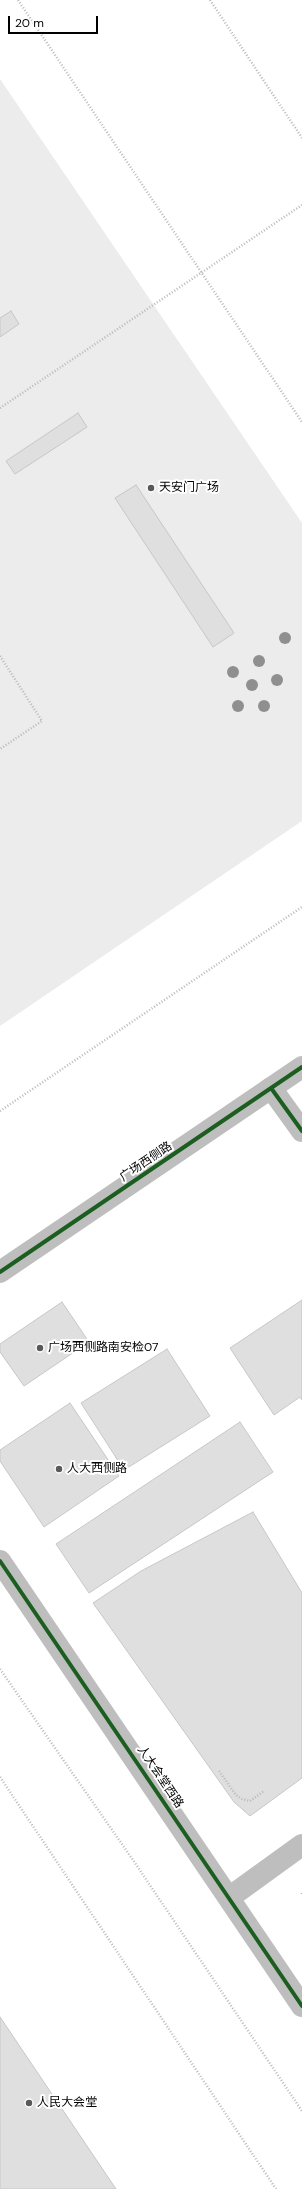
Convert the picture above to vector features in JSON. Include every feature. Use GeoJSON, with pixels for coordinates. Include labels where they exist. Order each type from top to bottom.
{"type":"FeatureCollection","features":[{"type":"Feature","properties":{"kind":"street","name":"广场西侧路"},"geometry":{"type":"LineString","coordinates":[[0,1272],[302,1067]]}},
{"type":"Feature","properties":{"kind":"street"},"geometry":{"type":"LineString","coordinates":[[272,1088],[302,1131]]}},
{"type":"Feature","properties":{"kind":"street","name":"人大会堂西路"},"geometry":{"type":"LineString","coordinates":[[0,1561],[230,1897],[302,2006]]}},
{"type":"Feature","properties":{"kind":"street"},"geometry":{"type":"LineString","coordinates":[[230,1897],[302,1845]]}},
{"type":"Feature","properties":{"kind":"path"},"geometry":{"type":"LineString","coordinates":[[18,0],[302,422]]}},
{"type":"Feature","properties":{"kind":"path"},"geometry":{"type":"LineString","coordinates":[[210,0],[302,138]]}},
{"type":"Feature","properties":{"kind":"path"},"geometry":{"type":"LineString","coordinates":[[0,408],[302,205]]}},
{"type":"Feature","properties":{"kind":"path"},"geometry":{"type":"LineString","coordinates":[[0,656],[42,721],[0,749]]}},
{"type":"Feature","properties":{"kind":"path"},"geometry":{"type":"LineString","coordinates":[[0,1111],[302,907]]}},
{"type":"Feature","properties":{"kind":"path"},"geometry":{"type":"LineString","coordinates":[[0,1669],[133,1860],[302,2110]]}},
{"type":"Feature","properties":{"kind":"path"},"geometry":{"type":"LineString","coordinates":[[219,1771],[236,1796],[242,1799],[250,1801],[264,1791]]}},
{"type":"Feature","properties":{"kind":"path"},"geometry":{"type":"LineString","coordinates":[[0,1777],[276,2189]]}},
{"type":"Feature","properties":{"kind":"shaded area"},"geometry":{"type":"Polygon","coordinates":[[[0,79],[302,523],[302,821],[0,1026],[0,79]]]}},
{"type":"Feature","properties":{"kind":"building"},"geometry":{"type":"Polygon","coordinates":[[[11,311],[19,324],[0,337],[0,318],[11,311]]]}},
{"type":"Feature","properties":{"kind":"building"},"geometry":{"type":"Polygon","coordinates":[[[78,413],[87,427],[15,474],[6,461],[78,413]]]}},
{"type":"Feature","properties":{"kind":"building"},"geometry":{"type":"Polygon","coordinates":[[[136,485],[234,633],[213,647],[115,498],[136,485]]]}},
{"type":"Feature","properties":{"kind":"building"},"geometry":{"type":"Polygon","coordinates":[[[302,1300],[302,1400],[300,1397],[274,1415],[230,1348],[302,1300]]]}},
{"type":"Feature","properties":{"kind":"building","name":"广场西侧路南安检07"},"geometry":{"type":"Polygon","coordinates":[[[62,1302],[89,1342],[24,1386],[0,1352],[0,1344],[62,1302]]]}},
{"type":"Feature","properties":{"kind":"building"},"geometry":{"type":"Polygon","coordinates":[[[167,1349],[210,1416],[124,1470],[81,1403],[167,1349]]]}},
{"type":"Feature","properties":{"kind":"building","name":"人大西侧路"},"geometry":{"type":"Polygon","coordinates":[[[70,1403],[119,1476],[44,1527],[0,1461],[0,1450],[70,1403]]]}},
{"type":"Feature","properties":{"kind":"building"},"geometry":{"type":"Polygon","coordinates":[[[240,1422],[273,1472],[89,1593],[56,1544],[240,1422]]]}},
{"type":"Feature","properties":{"kind":"building"},"geometry":{"type":"Polygon","coordinates":[[[253,1512],[302,1593],[302,1778],[250,1816],[234,1802],[93,1603],[141,1571],[253,1512]]]}},
{"type":"Feature","properties":{"kind":"building","name":"人民大会堂"},"geometry":{"type":"Polygon","coordinates":[[[0,2017],[116,2189],[0,2189],[0,2017]]]}},
{"type":"Feature","properties":{"kind":"cycle path"},"geometry":{"type":"LineString","coordinates":[[0,1272],[302,1067]]}},
{"type":"Feature","properties":{"kind":"cycle path"},"geometry":{"type":"LineString","coordinates":[[271,1088],[302,1131]]}},
{"type":"Feature","properties":{"kind":"cycle path"},"geometry":{"type":"LineString","coordinates":[[0,1561],[302,2006]]}},
{"type":"Feature","properties":{"kind":"place","name":"天安门广场"},"geometry":{"type":"Point","coordinates":[151,488]}},
{"type":"Feature","properties":{"kind":"place","name":"广场西侧路南安检07"},"geometry":{"type":"Point","coordinates":[40,1348]}},
{"type":"Feature","properties":{"kind":"place","name":"人大西侧路"},"geometry":{"type":"Point","coordinates":[59,1469]}},
{"type":"Feature","properties":{"kind":"place","name":"人民大会堂"},"geometry":{"type":"Point","coordinates":[29,2103]}}]}
